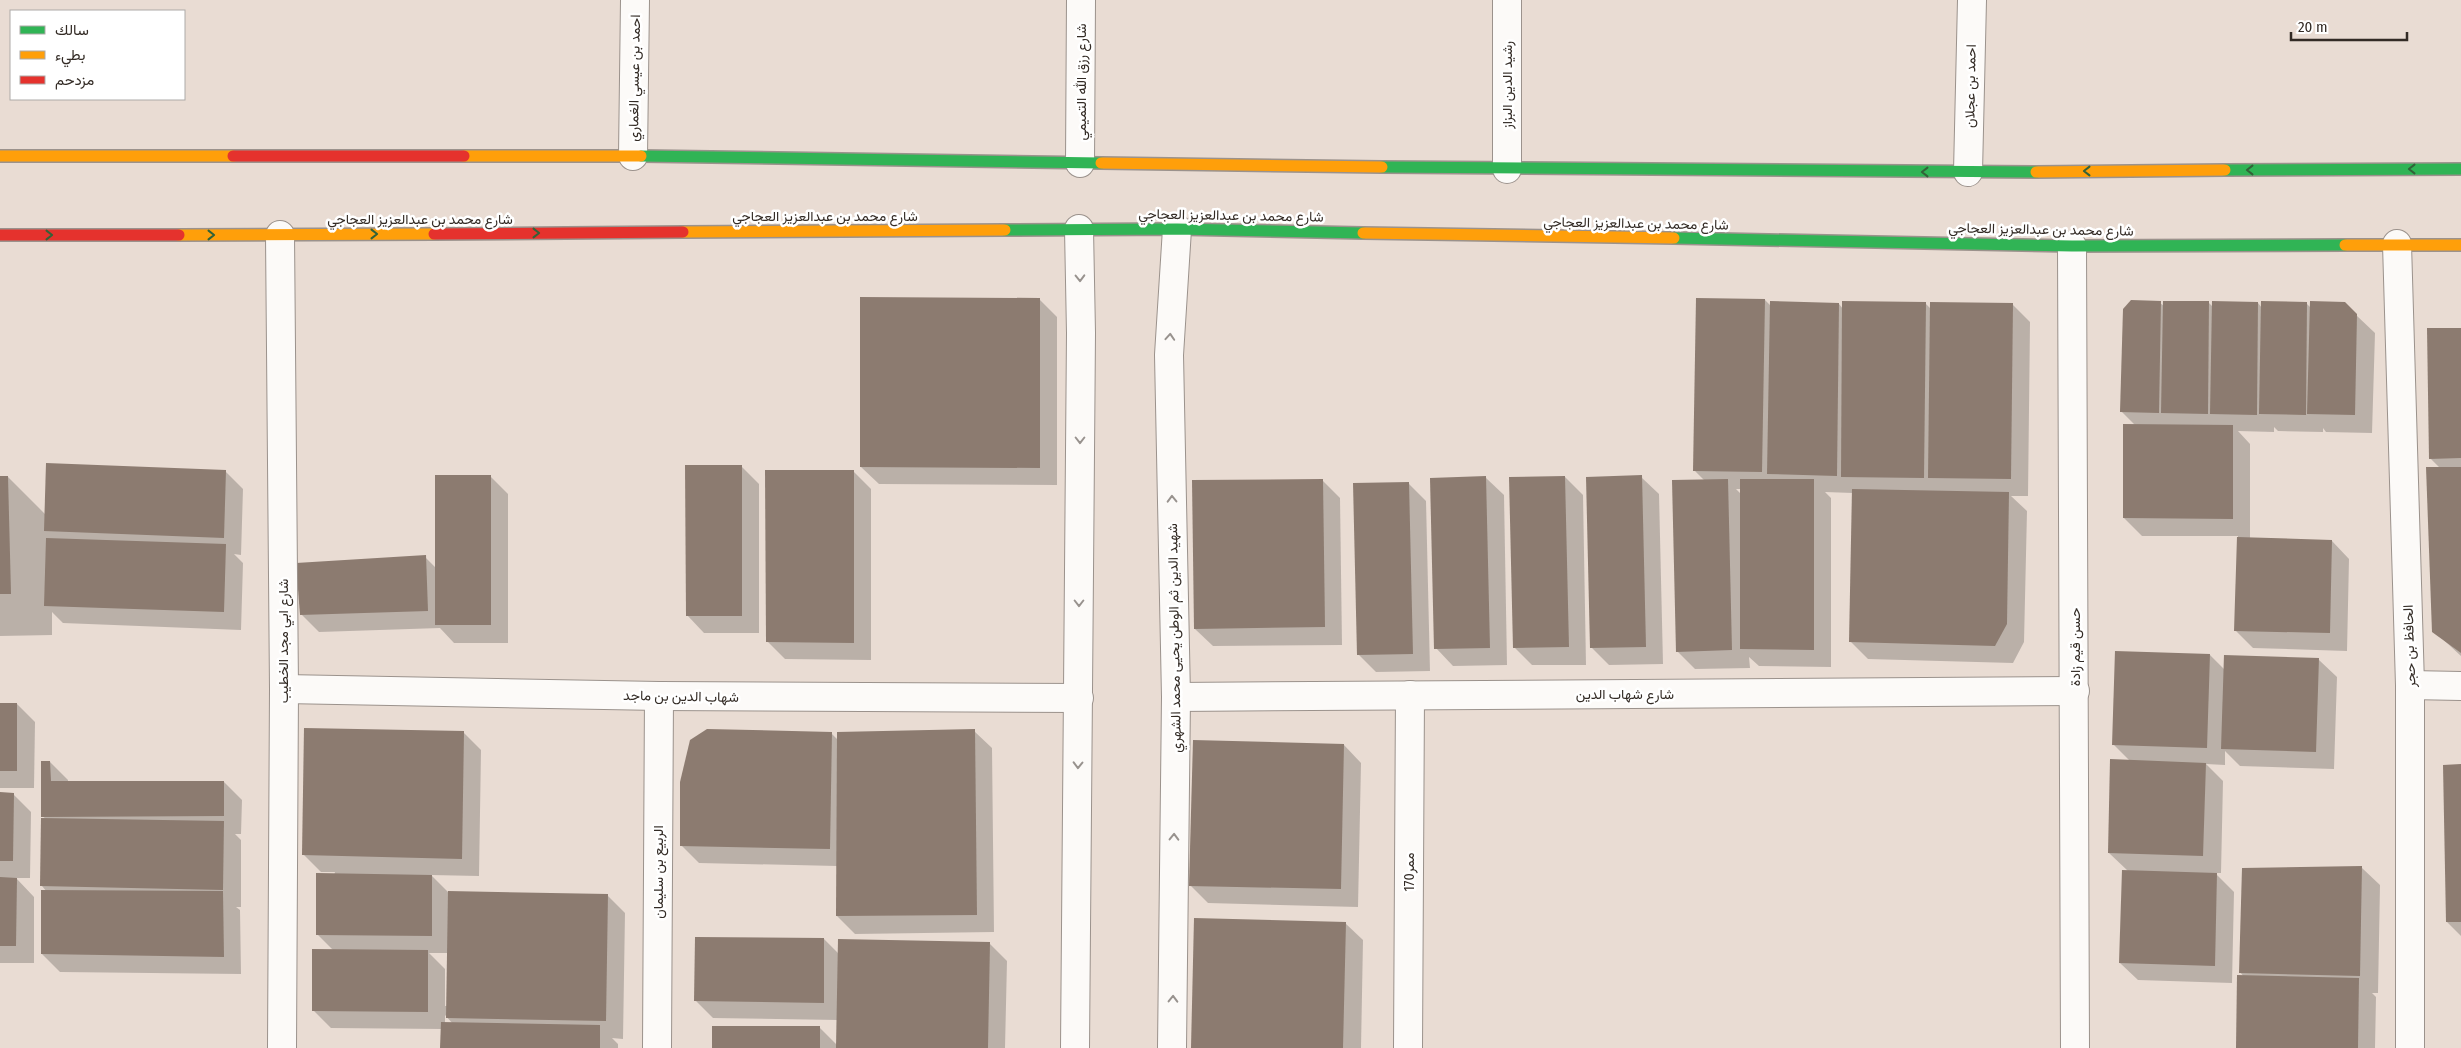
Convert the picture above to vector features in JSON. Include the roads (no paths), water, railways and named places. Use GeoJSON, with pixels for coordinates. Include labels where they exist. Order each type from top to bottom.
{"type":"FeatureCollection","features":[{"type":"Feature","properties":{"kind":"street","name":"احمد بن عيسي الغماري"},"geometry":{"type":"LineString","coordinates":[[633,156],[635,0]]}},
{"type":"Feature","properties":{"kind":"street","name":"شارع رزق الله التميمي"},"geometry":{"type":"LineString","coordinates":[[1080,163],[1081,0]]}},
{"type":"Feature","properties":{"kind":"street","name":"رشيد الدين البزاز"},"geometry":{"type":"LineString","coordinates":[[1507,0],[1507,169]]}},
{"type":"Feature","properties":{"kind":"street","name":"احمد بن عجلان"},"geometry":{"type":"LineString","coordinates":[[1968,172],[1972,0]]}},
{"type":"Feature","properties":{"kind":"street"},"geometry":{"type":"LineString","coordinates":[[0,156],[633,156],[1507,169],[1968,172],[2461,169]]}},
{"type":"Feature","properties":{"kind":"street"},"geometry":{"type":"LineString","coordinates":[[1075,1048],[1081,332],[1079,229]]}},
{"type":"Feature","properties":{"kind":"street","name":"شارع محمد بن عبدالعزيز العجاجي"},"geometry":{"type":"LineString","coordinates":[[0,234],[280,235],[1177,229],[2072,246],[2461,245]]}},
{"type":"Feature","properties":{"kind":"street","name":"شهيد الدين ثم الوطن يحيى محمد الشهري"},"geometry":{"type":"LineString","coordinates":[[1172,1048],[1176,696],[1168,355],[1177,229]]}},
{"type":"Feature","properties":{"kind":"street","name":"شارع ابي مجد الخطيب"},"geometry":{"type":"LineString","coordinates":[[280,235],[284,688],[282,1048]]}},
{"type":"Feature","properties":{"kind":"street","name":"الحافظ بن حجر"},"geometry":{"type":"LineString","coordinates":[[2397,244],[2410,685],[2410,1048]]}},
{"type":"Feature","properties":{"kind":"street","name":"حسن قيم زادة"},"geometry":{"type":"LineString","coordinates":[[2072,246],[2075,1048]]}},
{"type":"Feature","properties":{"kind":"street"},"geometry":{"type":"LineString","coordinates":[[2410,685],[2461,686]]}},
{"type":"Feature","properties":{"kind":"street","name":"شهاب الدين بن ماجد"},"geometry":{"type":"LineString","coordinates":[[284,688],[658,696],[1079,698]]}},
{"type":"Feature","properties":{"kind":"street","name":"شارع شهاب الدين"},"geometry":{"type":"LineString","coordinates":[[1176,696],[2075,691]]}},
{"type":"Feature","properties":{"kind":"street","name":"ممر170"},"geometry":{"type":"LineString","coordinates":[[1408,1048],[1410,695]]}},
{"type":"Feature","properties":{"kind":"street","name":"الربيع بن سليمان"},"geometry":{"type":"LineString","coordinates":[[657,1048],[658,696]]}}]}
